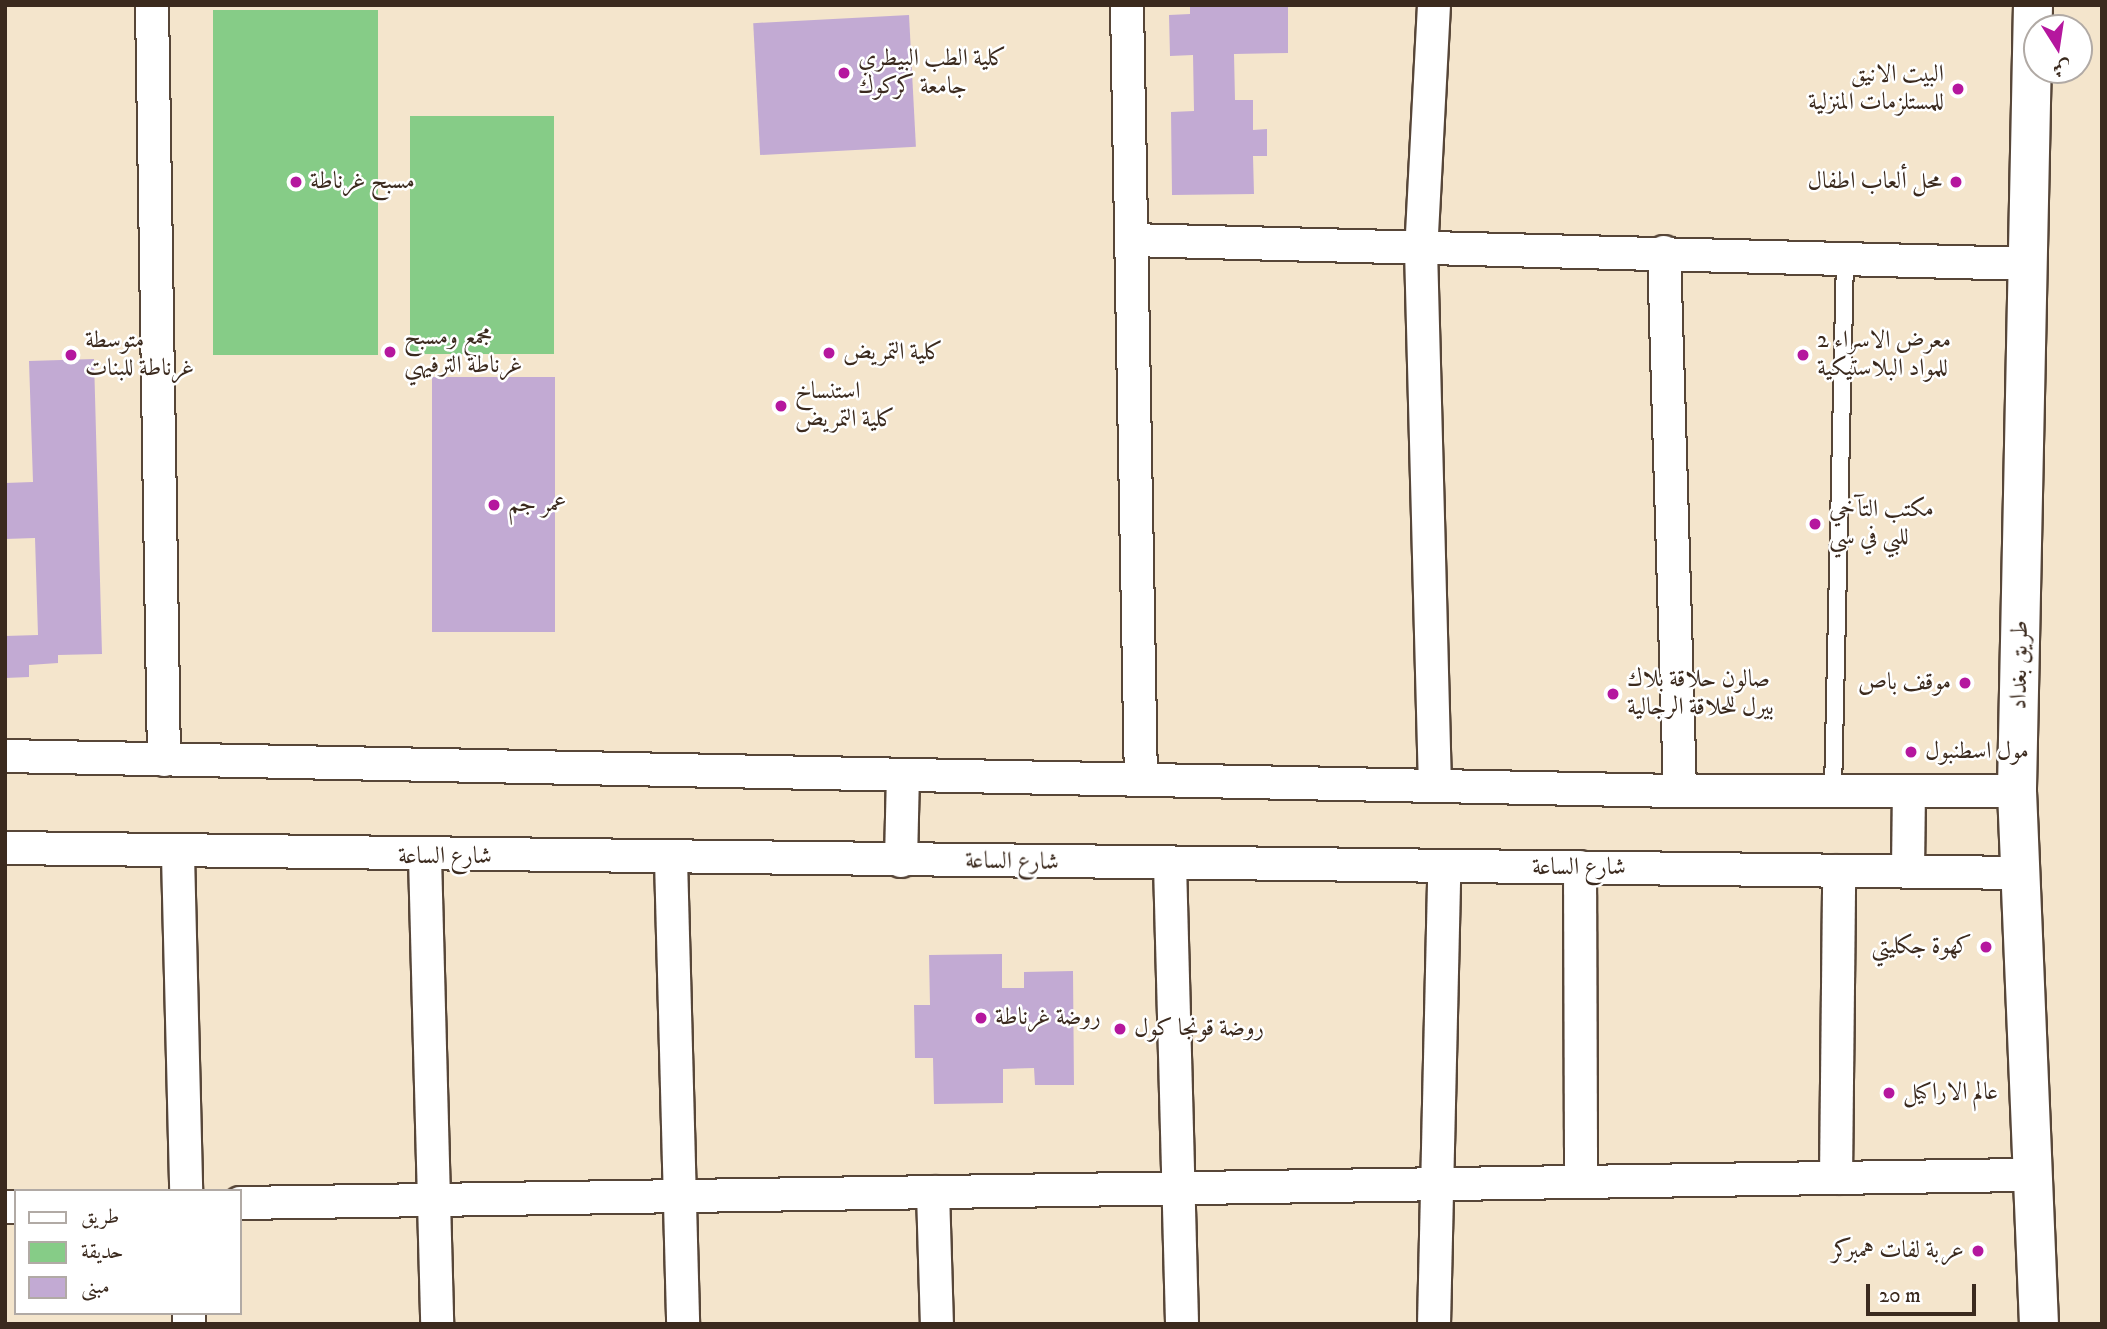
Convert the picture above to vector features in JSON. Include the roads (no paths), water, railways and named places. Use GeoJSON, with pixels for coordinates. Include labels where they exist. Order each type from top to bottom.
{"type":"FeatureCollection","features":[{"type":"Feature","properties":{"kind":"main road","name":"طريق بغداد"},"geometry":{"type":"LineString","coordinates":[[2033,5],[2017,791],[2029,1175],[2039,1324]]}},
{"type":"Feature","properties":{"kind":"street"},"geometry":{"type":"LineString","coordinates":[[152,5],[164,760]]}},
{"type":"Feature","properties":{"kind":"street"},"geometry":{"type":"LineString","coordinates":[[1127,5],[1141,780]]}},
{"type":"Feature","properties":{"kind":"street"},"geometry":{"type":"LineString","coordinates":[[1434,5],[1421,249],[1435,786]]}},
{"type":"Feature","properties":{"kind":"street"},"geometry":{"type":"LineString","coordinates":[[1131,240],[1421,249],[1664,252],[2027,264]]}},
{"type":"Feature","properties":{"kind":"street"},"geometry":{"type":"LineString","coordinates":[[1664,252],[1679,791]]}},
{"type":"Feature","properties":{"kind":"street"},"geometry":{"type":"LineString","coordinates":[[5,756],[1679,791],[2017,791]]}},
{"type":"Feature","properties":{"kind":"street"},"geometry":{"type":"LineString","coordinates":[[901,861],[903,776]]}},
{"type":"Feature","properties":{"kind":"street"},"geometry":{"type":"LineString","coordinates":[[1908,870],[1909,792]]}},
{"type":"Feature","properties":{"kind":"street","name":"شارع الساعة"},"geometry":{"type":"LineString","coordinates":[[5,848],[178,855],[2019,873]]}},
{"type":"Feature","properties":{"kind":"street"},"geometry":{"type":"LineString","coordinates":[[178,855],[186,1189]]}},
{"type":"Feature","properties":{"kind":"street"},"geometry":{"type":"LineString","coordinates":[[425,857],[437,1324]]}},
{"type":"Feature","properties":{"kind":"street"},"geometry":{"type":"LineString","coordinates":[[671,859],[684,1324]]}},
{"type":"Feature","properties":{"kind":"street"},"geometry":{"type":"LineString","coordinates":[[1170,864],[1182,1324]]}},
{"type":"Feature","properties":{"kind":"street"},"geometry":{"type":"LineString","coordinates":[[1434,1324],[1434,1182],[1444,867]]}},
{"type":"Feature","properties":{"kind":"street"},"geometry":{"type":"LineString","coordinates":[[1580,867],[1581,1182]]}},
{"type":"Feature","properties":{"kind":"street"},"geometry":{"type":"LineString","coordinates":[[1836,1178],[1839,871]]}},
{"type":"Feature","properties":{"kind":"street"},"geometry":{"type":"LineString","coordinates":[[242,1203],[1179,1189],[1434,1182],[2029,1175]]}},
{"type":"Feature","properties":{"kind":"street"},"geometry":{"type":"LineString","coordinates":[[933,1192],[937,1324]]}},
{"type":"Feature","properties":{"kind":"lane"},"geometry":{"type":"LineString","coordinates":[[1833,791],[1845,258]]}},
{"type":"Feature","properties":{"kind":"place","name":"كلية الطب البيطري جامعة كركوك"},"geometry":{"type":"Point","coordinates":[844,73]}},
{"type":"Feature","properties":{"kind":"place","name":"البيت الانيق للمستلزمات المنزلية"},"geometry":{"type":"Point","coordinates":[1958,89]}},
{"type":"Feature","properties":{"kind":"place","name":"مسبح غرناطة"},"geometry":{"type":"Point","coordinates":[296,182]}},
{"type":"Feature","properties":{"kind":"place","name":"محل ألعاب اطفال"},"geometry":{"type":"Point","coordinates":[1956,182]}},
{"type":"Feature","properties":{"kind":"place","name":"مجمع ومسبح غرناطة الترفيهي"},"geometry":{"type":"Point","coordinates":[390,352]}},
{"type":"Feature","properties":{"kind":"place","name":"كلية التمريض"},"geometry":{"type":"Point","coordinates":[829,353]}},
{"type":"Feature","properties":{"kind":"place","name":"متوسطة غرناطة للبنات"},"geometry":{"type":"Point","coordinates":[71,355]}},
{"type":"Feature","properties":{"kind":"place","name":"معرض الاسراء 2 للمواد البلاستيكية"},"geometry":{"type":"Point","coordinates":[1803,355]}},
{"type":"Feature","properties":{"kind":"place","name":"استنساخ کلیة التمریض"},"geometry":{"type":"Point","coordinates":[781,406]}},
{"type":"Feature","properties":{"kind":"place","name":"عمر جم"},"geometry":{"type":"Point","coordinates":[494,505]}},
{"type":"Feature","properties":{"kind":"place","name":"مكتب التآخي للبي في سي"},"geometry":{"type":"Point","coordinates":[1815,524]}},
{"type":"Feature","properties":{"kind":"place","name":"موقف باص"},"geometry":{"type":"Point","coordinates":[1965,683]}},
{"type":"Feature","properties":{"kind":"place","name":"صالون حلاقة بلاك بيرل للحلاقة الرجالية"},"geometry":{"type":"Point","coordinates":[1613,694]}},
{"type":"Feature","properties":{"kind":"place","name":"مول اسطنبول"},"geometry":{"type":"Point","coordinates":[1911,752]}},
{"type":"Feature","properties":{"kind":"place","name":"كهوة جكليتي"},"geometry":{"type":"Point","coordinates":[1986,947]}},
{"type":"Feature","properties":{"kind":"place","name":"روضة غرناطة"},"geometry":{"type":"Point","coordinates":[981,1018]}},
{"type":"Feature","properties":{"kind":"place","name":"روضة قونجا كول"},"geometry":{"type":"Point","coordinates":[1120,1029]}},
{"type":"Feature","properties":{"kind":"place","name":"عالم الاراكيل"},"geometry":{"type":"Point","coordinates":[1889,1093]}},
{"type":"Feature","properties":{"kind":"place","name":"عربة لفات همبركر"},"geometry":{"type":"Point","coordinates":[1978,1251]}}]}
